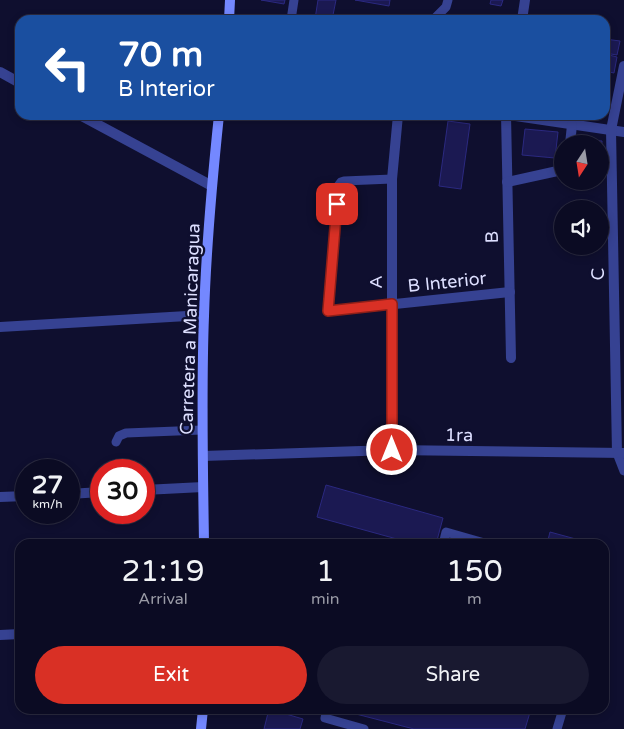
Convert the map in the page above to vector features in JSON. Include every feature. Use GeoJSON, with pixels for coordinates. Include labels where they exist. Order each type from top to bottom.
{"type":"FeatureCollection","features":[{"type":"Feature","properties":{"kind":"main road"},"geometry":{"type":"LineString","coordinates":[[229,15],[230,0]]}},
{"type":"Feature","properties":{"kind":"main road","name":"Carretera a Manicaragua"},"geometry":{"type":"LineString","coordinates":[[204,539],[202,430],[204,316],[212,186],[219,120]]}},
{"type":"Feature","properties":{"kind":"main road"},"geometry":{"type":"LineString","coordinates":[[201,729],[202,714]]}},
{"type":"Feature","properties":{"kind":"street"},"geometry":{"type":"LineString","coordinates":[[523,15],[525,0]]}},
{"type":"Feature","properties":{"kind":"street","name":"C"},"geometry":{"type":"LineString","coordinates":[[620,453],[611,130],[624,66]]}},
{"type":"Feature","properties":{"kind":"street"},"geometry":{"type":"LineString","coordinates":[[0,72],[15,80]]}},
{"type":"Feature","properties":{"kind":"street"},"geometry":{"type":"LineString","coordinates":[[89,120],[212,186]]}},
{"type":"Feature","properties":{"kind":"street","name":"A"},"geometry":{"type":"LineString","coordinates":[[392,450],[392,179],[398,120]]}},
{"type":"Feature","properties":{"kind":"street","name":"B"},"geometry":{"type":"LineString","coordinates":[[507,120],[511,358]]}},
{"type":"Feature","properties":{"kind":"street"},"geometry":{"type":"LineString","coordinates":[[540,120],[624,132]]}},
{"type":"Feature","properties":{"kind":"street"},"geometry":{"type":"LineString","coordinates":[[571,135],[572,125]]}},
{"type":"Feature","properties":{"kind":"street"},"geometry":{"type":"LineString","coordinates":[[507,182],[554,172]]}},
{"type":"Feature","properties":{"kind":"street","name":"B Interior"},"geometry":{"type":"LineString","coordinates":[[328,311],[510,292]]}},
{"type":"Feature","properties":{"kind":"street"},"geometry":{"type":"LineString","coordinates":[[0,327],[204,316]]}},
{"type":"Feature","properties":{"kind":"street","name":"1ra"},"geometry":{"type":"LineString","coordinates":[[203,456],[392,450],[620,453]]}},
{"type":"Feature","properties":{"kind":"street"},"geometry":{"type":"LineString","coordinates":[[155,489],[203,487]]}},
{"type":"Feature","properties":{"kind":"street"},"geometry":{"type":"LineString","coordinates":[[0,497],[15,496]]}},
{"type":"Feature","properties":{"kind":"street"},"geometry":{"type":"LineString","coordinates":[[0,635],[15,634]]}},
{"type":"Feature","properties":{"kind":"lane"},"geometry":{"type":"LineString","coordinates":[[292,15],[294,0]]}},
{"type":"Feature","properties":{"kind":"lane"},"geometry":{"type":"LineString","coordinates":[[438,15],[446,7],[448,0]]}},
{"type":"Feature","properties":{"kind":"lane"},"geometry":{"type":"LineString","coordinates":[[328,311],[338,186],[344,181],[392,179]]}},
{"type":"Feature","properties":{"kind":"lane"},"geometry":{"type":"LineString","coordinates":[[116,442],[120,436],[126,433],[202,430]]}},
{"type":"Feature","properties":{"kind":"lane"},"geometry":{"type":"LineString","coordinates":[[620,453],[624,471]]}},
{"type":"Feature","properties":{"kind":"lane"},"geometry":{"type":"LineString","coordinates":[[444,539],[446,532],[470,539]]}},
{"type":"Feature","properties":{"kind":"lane"},"geometry":{"type":"LineString","coordinates":[[326,714],[325,718],[364,729]]}},
{"type":"Feature","properties":{"kind":"lane"},"geometry":{"type":"LineString","coordinates":[[557,729],[562,714]]}},
{"type":"Feature","properties":{"kind":"building"},"geometry":{"type":"Polygon","coordinates":[[[261,0],[285,0],[284,4],[261,0]]]}},
{"type":"Feature","properties":{"kind":"building"},"geometry":{"type":"Polygon","coordinates":[[[318,0],[336,0],[333,15],[316,15],[318,0]]]}},
{"type":"Feature","properties":{"kind":"building"},"geometry":{"type":"Polygon","coordinates":[[[355,0],[390,0],[389,6],[355,0]]]}},
{"type":"Feature","properties":{"kind":"building"},"geometry":{"type":"Polygon","coordinates":[[[491,0],[503,0],[501,6],[490,4],[491,0]]]}},
{"type":"Feature","properties":{"kind":"building"},"geometry":{"type":"Polygon","coordinates":[[[610,40],[620,41],[617,55],[610,54],[610,40]]]}},
{"type":"Feature","properties":{"kind":"building"},"geometry":{"type":"Polygon","coordinates":[[[610,55],[617,57],[614,73],[610,72],[610,55]]]}},
{"type":"Feature","properties":{"kind":"building"},"geometry":{"type":"Polygon","coordinates":[[[448,121],[470,124],[461,189],[439,186],[448,121]]]}},
{"type":"Feature","properties":{"kind":"building"},"geometry":{"type":"Polygon","coordinates":[[[525,129],[558,132],[558,135],[554,135],[554,158],[522,155],[525,129]]]}},
{"type":"Feature","properties":{"kind":"building"},"geometry":{"type":"Polygon","coordinates":[[[326,485],[443,518],[437,539],[397,539],[317,517],[326,485]]]}},
{"type":"Feature","properties":{"kind":"building"},"geometry":{"type":"Polygon","coordinates":[[[550,532],[576,539],[548,539],[550,532]]]}},
{"type":"Feature","properties":{"kind":"building"},"geometry":{"type":"Polygon","coordinates":[[[268,714],[286,714],[303,719],[300,729],[264,729],[268,714]]]}},
{"type":"Feature","properties":{"kind":"building"},"geometry":{"type":"Polygon","coordinates":[[[356,714],[530,714],[525,729],[414,729],[356,714]]]}},
{"type":"Feature","properties":{"kind":"route"},"geometry":{"type":"LineString","coordinates":[[337,204],[328,311],[392,304],[392,450]]}}]}
